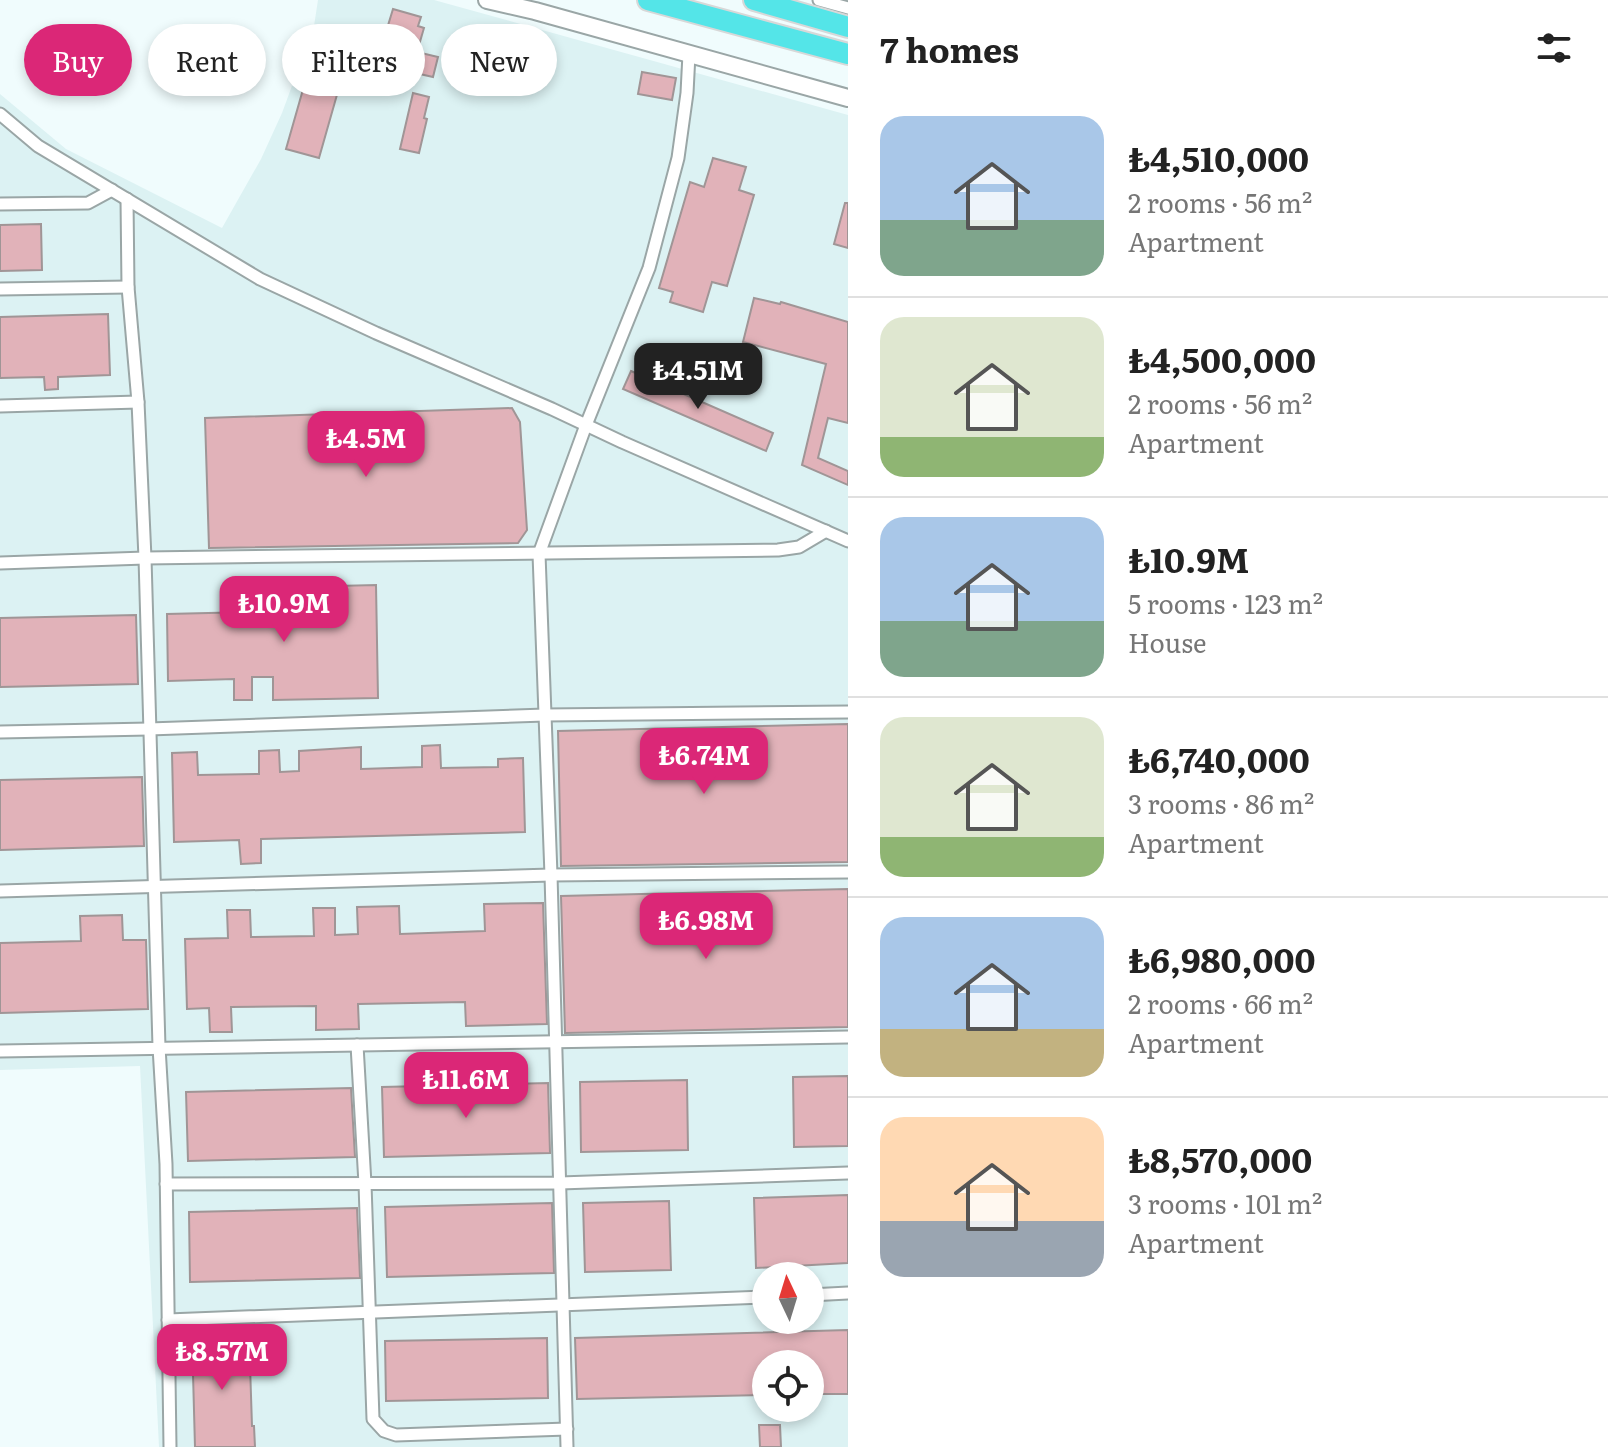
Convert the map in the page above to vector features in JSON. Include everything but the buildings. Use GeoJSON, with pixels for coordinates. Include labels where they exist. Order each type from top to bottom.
{"type":"FeatureCollection","features":[{"type":"Feature","properties":{"kind":"highway"},"geometry":{"type":"LineString","coordinates":[[648,0],[848,54]]}},
{"type":"Feature","properties":{"kind":"highway"},"geometry":{"type":"LineString","coordinates":[[754,0],[848,27]]}},
{"type":"Feature","properties":{"kind":"street"},"geometry":{"type":"LineString","coordinates":[[487,0],[848,98]]}},
{"type":"Feature","properties":{"kind":"street"},"geometry":{"type":"LineString","coordinates":[[819,0],[848,8]]}},
{"type":"Feature","properties":{"kind":"street"},"geometry":{"type":"LineString","coordinates":[[567,1447],[539,554],[586,425],[649,268],[678,158],[689,54]]}},
{"type":"Feature","properties":{"kind":"street"},"geometry":{"type":"LineString","coordinates":[[0,114],[38,146],[260,279],[848,541]]}},
{"type":"Feature","properties":{"kind":"street"},"geometry":{"type":"LineString","coordinates":[[0,204],[88,203],[112,190]]}},
{"type":"Feature","properties":{"kind":"street"},"geometry":{"type":"LineString","coordinates":[[127,199],[128,287],[138,402],[145,558],[159,1047],[166,1184],[170,1447]]}},
{"type":"Feature","properties":{"kind":"street"},"geometry":{"type":"LineString","coordinates":[[0,289],[128,287]]}},
{"type":"Feature","properties":{"kind":"street"},"geometry":{"type":"LineString","coordinates":[[0,406],[138,402]]}},
{"type":"Feature","properties":{"kind":"street"},"geometry":{"type":"LineString","coordinates":[[0,563],[145,558],[778,550],[799,547],[826,531]]}},
{"type":"Feature","properties":{"kind":"street"},"geometry":{"type":"LineString","coordinates":[[0,732],[545,715],[848,712]]}},
{"type":"Feature","properties":{"kind":"street"},"geometry":{"type":"LineString","coordinates":[[0,891],[551,875],[848,872]]}},
{"type":"Feature","properties":{"kind":"street"},"geometry":{"type":"LineString","coordinates":[[0,1051],[848,1037]]}},
{"type":"Feature","properties":{"kind":"street"},"geometry":{"type":"LineString","coordinates":[[357,1045],[372,1414],[376,1423],[384,1431],[396,1435],[567,1429]]}},
{"type":"Feature","properties":{"kind":"street"},"geometry":{"type":"LineString","coordinates":[[166,1184],[560,1183],[848,1173]]}},
{"type":"Feature","properties":{"kind":"street"},"geometry":{"type":"LineString","coordinates":[[824,1294],[848,1293]]}},
{"type":"Feature","properties":{"kind":"street"},"geometry":{"type":"LineString","coordinates":[[168,1320],[752,1298]]}},
{"type":"Feature","properties":{"kind":"shaded area"},"geometry":{"type":"Polygon","coordinates":[[[318,0],[434,0],[520,24],[441,24],[441,96],[557,96],[557,34],[848,115],[848,1447],[159,1447],[140,1066],[0,1070],[0,94],[66,149],[222,228],[261,159],[288,96],[425,96],[425,24],[314,24],[318,0]]]}}]}
